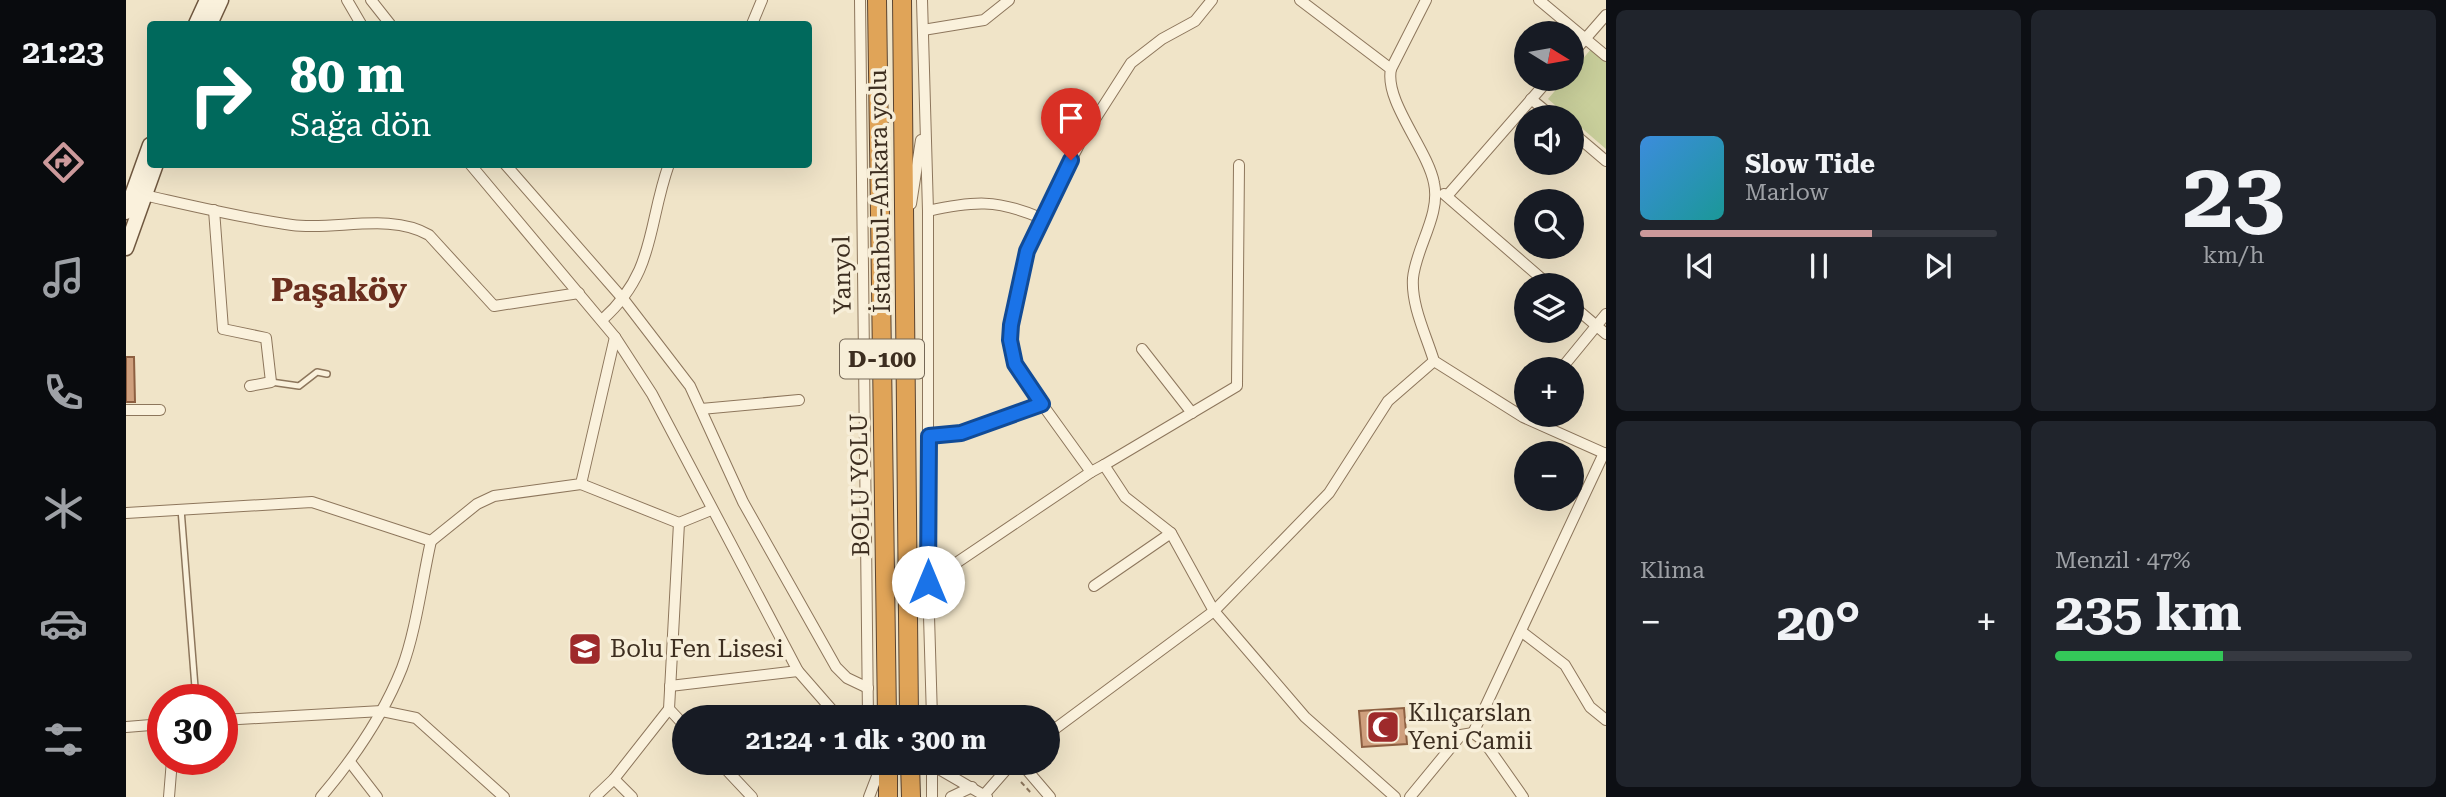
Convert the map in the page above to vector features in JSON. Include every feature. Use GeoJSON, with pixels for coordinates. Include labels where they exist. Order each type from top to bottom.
{"type":"FeatureCollection","features":[{"type":"Feature","properties":{"kind":"highway","name":"BOLU YOLU"},"geometry":{"type":"LineString","coordinates":[[877,0],[887,705]]}},
{"type":"Feature","properties":{"kind":"highway","name":"İstanbul-Ankara yolu"},"geometry":{"type":"LineString","coordinates":[[902,0],[909,705]]}},
{"type":"Feature","properties":{"kind":"highway"},"geometry":{"type":"LineString","coordinates":[[888,775],[888,797]]}},
{"type":"Feature","properties":{"kind":"highway"},"geometry":{"type":"LineString","coordinates":[[910,775],[911,797]]}},
{"type":"Feature","properties":{"kind":"main road"},"geometry":{"type":"LineString","coordinates":[[198,21],[207,0]]}},
{"type":"Feature","properties":{"kind":"main road"},"geometry":{"type":"LineString","coordinates":[[211,21],[221,0]]}},
{"type":"Feature","properties":{"kind":"main road"},"geometry":{"type":"LineString","coordinates":[[126,212],[147,153]]}},
{"type":"Feature","properties":{"kind":"main road"},"geometry":{"type":"LineString","coordinates":[[126,248],[154,168]]}},
{"type":"Feature","properties":{"kind":"street"},"geometry":{"type":"LineString","coordinates":[[347,0],[359,21]]}},
{"type":"Feature","properties":{"kind":"street"},"geometry":{"type":"LineString","coordinates":[[371,0],[388,21]]}},
{"type":"Feature","properties":{"kind":"street"},"geometry":{"type":"LineString","coordinates":[[753,21],[762,0]]}},
{"type":"Feature","properties":{"kind":"street","name":"Yanyol"},"geometry":{"type":"LineString","coordinates":[[860,0],[868,705]]}},
{"type":"Feature","properties":{"kind":"street"},"geometry":{"type":"LineString","coordinates":[[922,0],[928,212],[928,582],[932,705]]}},
{"type":"Feature","properties":{"kind":"street"},"geometry":{"type":"LineString","coordinates":[[923,30],[984,20],[1009,0]]}},
{"type":"Feature","properties":{"kind":"street"},"geometry":{"type":"LineString","coordinates":[[1091,472],[1015,364],[1010,340],[1025,259],[1041,218],[1081,141],[1131,62],[1161,39],[1195,21],[1212,0]]}},
{"type":"Feature","properties":{"kind":"street"},"geometry":{"type":"LineString","coordinates":[[1300,0],[1391,69]]}},
{"type":"Feature","properties":{"kind":"street"},"geometry":{"type":"LineString","coordinates":[[1426,0],[1391,69],[1390,86],[1435,186],[1535,273]]}},
{"type":"Feature","properties":{"kind":"street"},"geometry":{"type":"LineString","coordinates":[[1539,0],[1606,56]]}},
{"type":"Feature","properties":{"kind":"street"},"geometry":{"type":"LineString","coordinates":[[1585,38],[1606,15]]}},
{"type":"Feature","properties":{"kind":"street"},"geometry":{"type":"LineString","coordinates":[[1447,196],[1538,91]]}},
{"type":"Feature","properties":{"kind":"street"},"geometry":{"type":"LineString","coordinates":[[1531,99],[1538,105]]}},
{"type":"Feature","properties":{"kind":"street"},"geometry":{"type":"LineString","coordinates":[[906,236],[924,117]]}},
{"type":"Feature","properties":{"kind":"street"},"geometry":{"type":"LineString","coordinates":[[1584,142],[1606,161]]}},
{"type":"Feature","properties":{"kind":"street"},"geometry":{"type":"LineString","coordinates":[[928,582],[1091,472],[1237,386],[1238,165]]}},
{"type":"Feature","properties":{"kind":"street"},"geometry":{"type":"LineString","coordinates":[[473,168],[615,337],[652,394],[798,671],[828,705]]}},
{"type":"Feature","properties":{"kind":"street"},"geometry":{"type":"LineString","coordinates":[[508,168],[624,300],[690,386],[743,502],[836,667],[847,678],[868,688]]}},
{"type":"Feature","properties":{"kind":"street"},"geometry":{"type":"LineString","coordinates":[[602,320],[624,300],[651,244],[668,168]]}},
{"type":"Feature","properties":{"kind":"street"},"geometry":{"type":"LineString","coordinates":[[1435,186],[1429,223],[1416,261],[1413,294],[1434,361],[1514,408]]}},
{"type":"Feature","properties":{"kind":"street"},"geometry":{"type":"LineString","coordinates":[[144,195],[294,225],[401,225],[419,229],[429,235],[494,306],[579,293]]}},
{"type":"Feature","properties":{"kind":"street"},"geometry":{"type":"LineString","coordinates":[[928,212],[979,202],[1006,204],[1041,218]]}},
{"type":"Feature","properties":{"kind":"street"},"geometry":{"type":"LineString","coordinates":[[214,210],[223,329],[266,338],[271,382],[250,386]]}},
{"type":"Feature","properties":{"kind":"street"},"geometry":{"type":"LineString","coordinates":[[1571,357],[1606,314]]}},
{"type":"Feature","properties":{"kind":"street"},"geometry":{"type":"LineString","coordinates":[[1584,316],[1606,334]]}},
{"type":"Feature","properties":{"kind":"street"},"geometry":{"type":"LineString","coordinates":[[581,484],[615,337]]}},
{"type":"Feature","properties":{"kind":"street"},"geometry":{"type":"LineString","coordinates":[[1142,349],[1192,413]]}},
{"type":"Feature","properties":{"kind":"street"},"geometry":{"type":"LineString","coordinates":[[1060,725],[1214,611],[1329,493],[1388,401],[1434,361]]}},
{"type":"Feature","properties":{"kind":"street"},"geometry":{"type":"LineString","coordinates":[[701,409],[800,400]]}},
{"type":"Feature","properties":{"kind":"street"},"geometry":{"type":"LineString","coordinates":[[929,436],[961,433],[1042,404]]}},
{"type":"Feature","properties":{"kind":"street"},"geometry":{"type":"LineString","coordinates":[[126,410],[160,410]]}},
{"type":"Feature","properties":{"kind":"street"},"geometry":{"type":"LineString","coordinates":[[1473,733],[1605,453],[1550,427]]}},
{"type":"Feature","properties":{"kind":"street"},"geometry":{"type":"LineString","coordinates":[[1104,466],[1125,497],[1171,533],[1214,611],[1305,717],[1395,797]]}},
{"type":"Feature","properties":{"kind":"street"},"geometry":{"type":"LineString","coordinates":[[321,797],[350,762],[382,711],[402,667],[431,541],[477,504],[494,496],[581,484],[679,523],[711,510]]}},
{"type":"Feature","properties":{"kind":"street"},"geometry":{"type":"LineString","coordinates":[[126,513],[313,502],[431,541]]}},
{"type":"Feature","properties":{"kind":"street"},"geometry":{"type":"LineString","coordinates":[[595,797],[614,779],[669,709],[679,523]]}},
{"type":"Feature","properties":{"kind":"street"},"geometry":{"type":"LineString","coordinates":[[1094,586],[1171,533]]}},
{"type":"Feature","properties":{"kind":"street"},"geometry":{"type":"LineString","coordinates":[[1522,632],[1565,665],[1590,707],[1606,720]]}},
{"type":"Feature","properties":{"kind":"street"},"geometry":{"type":"LineString","coordinates":[[670,686],[798,671]]}},
{"type":"Feature","properties":{"kind":"street"},"geometry":{"type":"LineString","coordinates":[[669,709],[672,712]]}},
{"type":"Feature","properties":{"kind":"street"},"geometry":{"type":"LineString","coordinates":[[238,719],[382,711],[416,718],[504,797]]}},
{"type":"Feature","properties":{"kind":"street"},"geometry":{"type":"LineString","coordinates":[[126,727],[147,725]]}},
{"type":"Feature","properties":{"kind":"street"},"geometry":{"type":"LineString","coordinates":[[1410,797],[1461,735],[1473,733],[1483,740],[1523,797]]}},
{"type":"Feature","properties":{"kind":"street"},"geometry":{"type":"LineString","coordinates":[[350,762],[377,797]]}},
{"type":"Feature","properties":{"kind":"street"},"geometry":{"type":"LineString","coordinates":[[170,797],[171,775]]}},
{"type":"Feature","properties":{"kind":"street"},"geometry":{"type":"LineString","coordinates":[[731,775],[752,797]]}},
{"type":"Feature","properties":{"kind":"street"},"geometry":{"type":"LineString","coordinates":[[869,797],[877,775]]}},
{"type":"Feature","properties":{"kind":"street"},"geometry":{"type":"LineString","coordinates":[[895,797],[896,775]]}},
{"type":"Feature","properties":{"kind":"street"},"geometry":{"type":"LineString","coordinates":[[932,775],[932,797]]}},
{"type":"Feature","properties":{"kind":"street"},"geometry":{"type":"LineString","coordinates":[[952,775],[986,796],[1003,775]]}},
{"type":"Feature","properties":{"kind":"street"},"geometry":{"type":"LineString","coordinates":[[1031,775],[1050,797]]}},
{"type":"Feature","properties":{"kind":"street"},"geometry":{"type":"LineString","coordinates":[[614,779],[632,797]]}},
{"type":"Feature","properties":{"kind":"street"},"geometry":{"type":"LineString","coordinates":[[951,797],[972,786]]}},
{"type":"Feature","properties":{"kind":"lane"},"geometry":{"type":"LineString","coordinates":[[271,382],[299,386],[317,372],[327,374]]}},
{"type":"Feature","properties":{"kind":"lane"},"geometry":{"type":"LineString","coordinates":[[181,509],[196,684]]}},
{"type":"Feature","properties":{"kind":"path"},"geometry":{"type":"LineString","coordinates":[[1021,782],[1035,797]]}},
{"type":"Feature","properties":{"kind":"green space"},"geometry":{"type":"Polygon","coordinates":[[[1591,49],[1606,62],[1606,149],[1584,130],[1584,105],[1555,105],[1548,99],[1555,91],[1584,91],[1584,57],[1591,49]]]}},
{"type":"Feature","properties":{"kind":"building"},"geometry":{"type":"Polygon","coordinates":[[[126,357],[134,357],[135,402],[126,402],[126,357]]]}},
{"type":"Feature","properties":{"kind":"building","name":"Kılıçarslan Yeni Camii"},"geometry":{"type":"Polygon","coordinates":[[[1404,708],[1407,744],[1362,747],[1359,711],[1404,708]]]}},
{"type":"Feature","properties":{"kind":"place","name":"Bolu Fen Lisesi"},"geometry":{"type":"Point","coordinates":[585,649]}},
{"type":"Feature","properties":{"kind":"place","name":"Kılıçarslan Yeni Camii"},"geometry":{"type":"Point","coordinates":[1383,727]}},
{"type":"Feature","properties":{"kind":"district","name":"Paşaköy"},"geometry":{"type":"Point","coordinates":[339,290]}},
{"type":"Feature","properties":{"kind":"route"},"geometry":{"type":"LineString","coordinates":[[928,582],[929,436],[961,433],[1042,404],[1015,364],[1011,352],[1011,325],[1027,251],[1071,160]]}}]}
